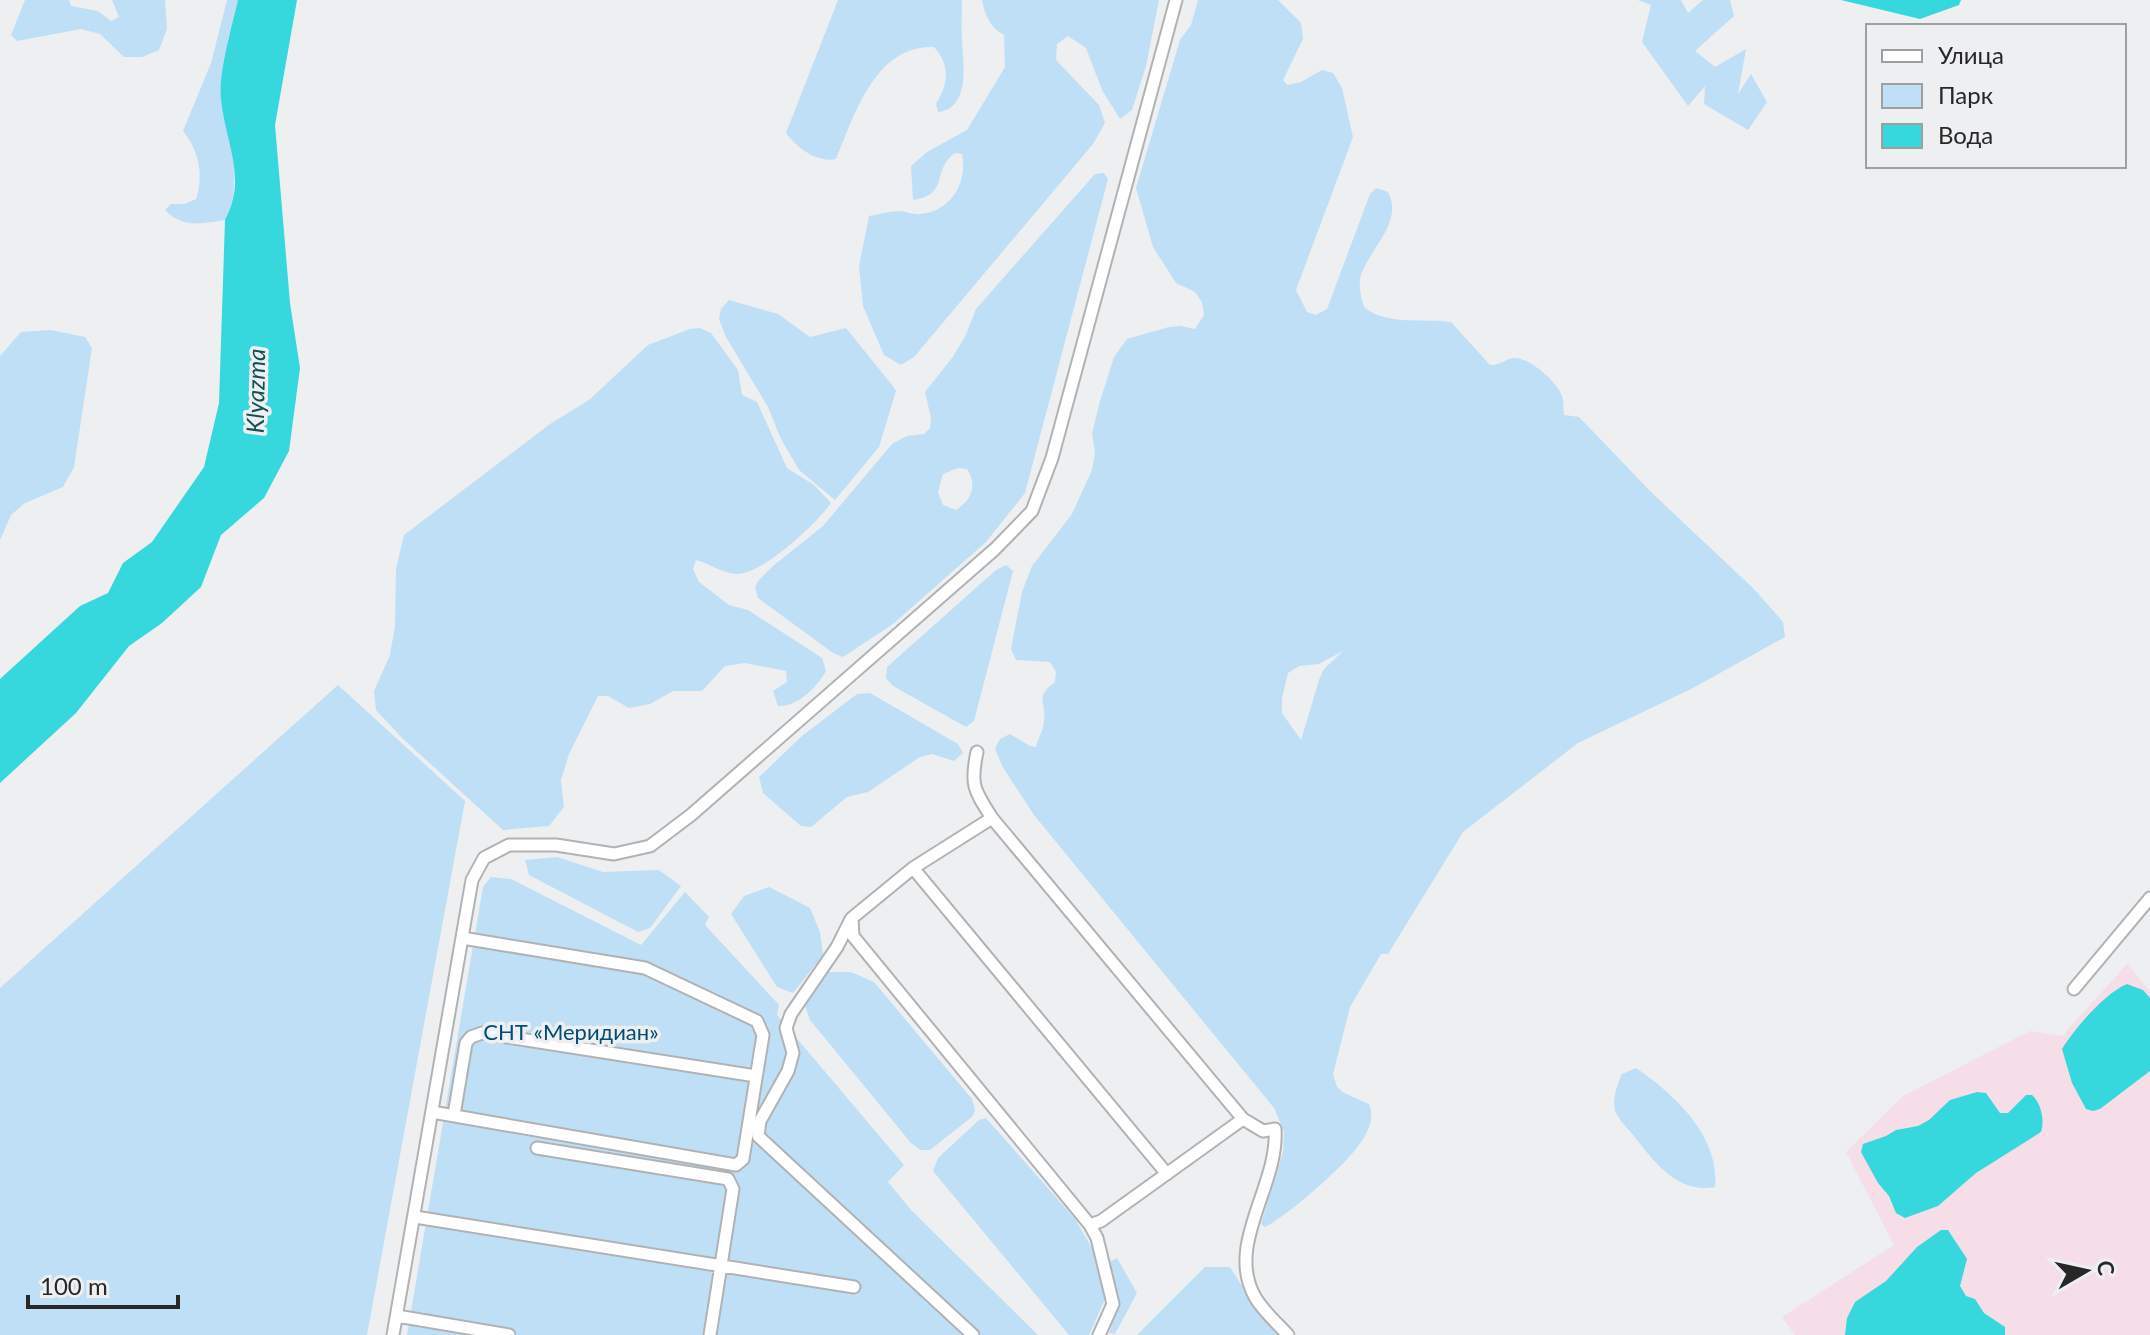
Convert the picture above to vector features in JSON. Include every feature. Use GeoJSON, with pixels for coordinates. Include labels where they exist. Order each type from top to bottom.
{"type":"FeatureCollection","features":[{"type":"Feature","properties":{"kind":"street"},"geometry":{"type":"LineString","coordinates":[[393,1335],[472,880],[484,858],[509,845],[556,845],[614,854],[650,846],[691,815],[983,559],[1032,511],[1052,458],[1176,0]]}},
{"type":"Feature","properties":{"kind":"street"},"geometry":{"type":"LineString","coordinates":[[977,752],[972,773],[973,788],[992,818],[1243,1119],[1263,1131],[1275,1129],[1277,1148],[1246,1247],[1247,1278],[1256,1300],[1288,1335]]}},
{"type":"Feature","properties":{"kind":"street"},"geometry":{"type":"LineString","coordinates":[[973,1335],[758,1136],[760,1121],[788,1071],[793,1053],[786,1028],[791,1014],[837,947],[852,918],[913,868],[992,818]]}},
{"type":"Feature","properties":{"kind":"street"},"geometry":{"type":"LineString","coordinates":[[913,868],[1167,1174]]}},
{"type":"Feature","properties":{"kind":"street"},"geometry":{"type":"LineString","coordinates":[[2074,989],[2150,898]]}},
{"type":"Feature","properties":{"kind":"street"},"geometry":{"type":"LineString","coordinates":[[852,918],[853,936],[1090,1225],[1097,1238],[1113,1304],[1099,1335]]}},
{"type":"Feature","properties":{"kind":"street"},"geometry":{"type":"LineString","coordinates":[[432,1112],[736,1165],[743,1159],[763,1035],[757,1021],[659,973],[633,965],[462,938]]}},
{"type":"Feature","properties":{"kind":"street"},"geometry":{"type":"LineString","coordinates":[[454,1115],[466,1043],[471,1037],[482,1033],[756,1076]]}},
{"type":"Feature","properties":{"kind":"street"},"geometry":{"type":"LineString","coordinates":[[1090,1225],[1101,1221],[1243,1119]]}},
{"type":"Feature","properties":{"kind":"street"},"geometry":{"type":"LineString","coordinates":[[537,1148],[728,1179],[733,1189],[710,1335]]}},
{"type":"Feature","properties":{"kind":"street"},"geometry":{"type":"LineString","coordinates":[[415,1217],[854,1287]]}},
{"type":"Feature","properties":{"kind":"street"},"geometry":{"type":"LineString","coordinates":[[397,1316],[509,1335]]}},
{"type":"Feature","properties":{"kind":"shaded area"},"geometry":{"type":"Polygon","coordinates":[[[2127,964],[2150,991],[2150,1335],[1795,1335],[1782,1317],[1894,1245],[1846,1152],[1903,1096],[2030,1031],[2062,1036],[2127,964]]]}},
{"type":"Feature","properties":{"kind":"green space"},"geometry":{"type":"Polygon","coordinates":[[[25,0],[69,0],[71,6],[98,11],[111,21],[119,17],[112,0],[165,0],[167,29],[159,50],[142,57],[124,57],[100,34],[81,29],[17,41],[11,35],[25,0]]]}},
{"type":"Feature","properties":{"kind":"green space"},"geometry":{"type":"Polygon","coordinates":[[[227,0],[238,0],[228,39],[229,132],[235,166],[233,205],[225,220],[185,222],[165,210],[171,204],[184,204],[196,199],[200,181],[198,164],[193,146],[183,131],[211,63],[227,0]]]}},
{"type":"Feature","properties":{"kind":"green space"},"geometry":{"type":"Polygon","coordinates":[[[838,0],[962,0],[964,72],[956,102],[949,109],[938,112],[936,104],[946,74],[943,61],[934,47],[914,49],[896,57],[870,85],[836,159],[829,160],[808,153],[786,133],[838,0]]]}},
{"type":"Feature","properties":{"kind":"green space"},"geometry":{"type":"Polygon","coordinates":[[[982,0],[1159,0],[1146,66],[1132,110],[1120,119],[1102,90],[1086,48],[1068,36],[1057,44],[1056,60],[1099,105],[1105,123],[1093,144],[914,357],[901,365],[884,355],[863,306],[859,266],[869,216],[897,211],[931,212],[948,202],[960,185],[962,154],[955,153],[948,160],[932,193],[913,200],[911,166],[927,152],[967,130],[1005,67],[1004,35],[989,20],[982,0]]]}},
{"type":"Feature","properties":{"kind":"green space"},"geometry":{"type":"Polygon","coordinates":[[[1198,0],[1278,0],[1301,23],[1303,39],[1283,80],[1287,85],[1301,82],[1322,70],[1333,73],[1342,88],[1353,137],[1296,290],[1307,312],[1316,315],[1327,309],[1370,194],[1376,188],[1388,192],[1392,203],[1389,224],[1360,279],[1364,307],[1394,319],[1451,322],[1490,365],[1514,358],[1542,371],[1563,398],[1564,415],[1579,417],[1653,494],[1755,590],[1783,622],[1785,637],[1693,688],[1578,743],[1463,832],[1388,954],[1381,954],[1350,1007],[1333,1074],[1337,1087],[1344,1093],[1369,1104],[1371,1120],[1365,1136],[1328,1178],[1265,1227],[1261,1224],[1283,1152],[1284,1132],[1274,1108],[1034,815],[1002,766],[995,748],[1000,739],[1010,734],[1036,747],[1043,728],[1042,700],[1044,692],[1055,682],[1056,672],[1050,662],[1016,660],[1011,649],[1022,592],[1032,566],[1072,514],[1092,470],[1095,453],[1092,434],[1114,357],[1127,339],[1169,327],[1195,329],[1204,315],[1202,302],[1195,292],[1176,283],[1153,247],[1136,188],[1180,40],[1191,25],[1198,0]],[[1343,651],[1319,664],[1299,666],[1288,673],[1282,713],[1301,740],[1319,680],[1324,669],[1343,651]]]}},
{"type":"Feature","properties":{"kind":"green space"},"geometry":{"type":"Polygon","coordinates":[[[1638,0],[1681,0],[1688,13],[1703,0],[1730,0],[1734,16],[1695,51],[1715,67],[1746,49],[1738,94],[1751,74],[1767,102],[1748,130],[1704,104],[1705,86],[1688,106],[1642,42],[1651,5],[1638,0]]]}},
{"type":"Feature","properties":{"kind":"green space"},"geometry":{"type":"Polygon","coordinates":[[[1104,173],[1108,179],[1025,493],[986,542],[893,624],[843,657],[833,653],[758,598],[755,588],[758,581],[823,526],[892,444],[907,436],[924,434],[930,428],[925,392],[965,337],[976,309],[1095,174],[1104,173]],[[958,468],[943,474],[938,492],[943,505],[956,510],[966,502],[972,487],[967,469],[958,468]]]}},
{"type":"Feature","properties":{"kind":"green space"},"geometry":{"type":"Polygon","coordinates":[[[729,300],[778,314],[810,337],[846,328],[896,391],[879,447],[835,500],[799,470],[780,437],[768,407],[726,337],[719,319],[721,309],[729,300]]]}},
{"type":"Feature","properties":{"kind":"green space"},"geometry":{"type":"Polygon","coordinates":[[[700,328],[711,333],[738,370],[742,395],[757,402],[787,468],[814,485],[831,503],[802,534],[761,566],[737,574],[696,560],[693,569],[699,582],[729,605],[748,610],[822,658],[826,671],[806,695],[793,703],[778,706],[773,691],[787,682],[786,671],[745,663],[725,666],[702,691],[673,691],[650,704],[629,708],[608,696],[598,696],[569,754],[561,780],[564,807],[549,826],[503,830],[402,738],[376,710],[374,691],[390,655],[395,626],[396,569],[404,535],[550,424],[589,400],[648,345],[700,328]]]}},
{"type":"Feature","properties":{"kind":"green space"},"geometry":{"type":"Polygon","coordinates":[[[51,330],[85,337],[92,348],[74,467],[63,487],[25,503],[11,515],[0,540],[0,356],[21,332],[51,330]]]}},
{"type":"Feature","properties":{"kind":"green space"},"geometry":{"type":"Polygon","coordinates":[[[1006,565],[1013,571],[974,721],[966,727],[893,686],[886,678],[887,667],[996,570],[1006,565]]]}},
{"type":"Feature","properties":{"kind":"green space"},"geometry":{"type":"Polygon","coordinates":[[[338,685],[465,801],[367,1335],[0,1335],[0,988],[338,685]]]}},
{"type":"Feature","properties":{"kind":"green space"},"geometry":{"type":"Polygon","coordinates":[[[870,693],[958,744],[963,753],[954,761],[932,754],[920,757],[868,792],[847,797],[811,827],[801,826],[763,793],[759,777],[802,736],[857,694],[870,693]]]}},
{"type":"Feature","properties":{"kind":"green space"},"geometry":{"type":"Polygon","coordinates":[[[557,857],[603,872],[659,870],[681,886],[650,928],[638,932],[529,875],[525,860],[557,857]]]}},
{"type":"Feature","properties":{"kind":"green space","name":"СНТ «Меридиан»"},"geometry":{"type":"Polygon","coordinates":[[[491,877],[511,879],[641,945],[685,892],[709,917],[705,925],[779,1005],[777,1015],[904,1165],[888,1182],[911,1210],[1038,1335],[407,1335],[483,887],[491,877]]]}},
{"type":"Feature","properties":{"kind":"green space"},"geometry":{"type":"Polygon","coordinates":[[[769,887],[810,908],[820,932],[823,955],[793,993],[777,987],[731,914],[744,896],[769,887]]]}},
{"type":"Feature","properties":{"kind":"green space"},"geometry":{"type":"Polygon","coordinates":[[[829,972],[851,972],[874,982],[972,1099],[973,1116],[930,1150],[920,1150],[911,1143],[810,1020],[805,1006],[829,972]]]}},
{"type":"Feature","properties":{"kind":"green space"},"geometry":{"type":"Polygon","coordinates":[[[1636,1068],[1665,1090],[1692,1118],[1710,1151],[1715,1168],[1715,1187],[1690,1186],[1668,1174],[1618,1117],[1614,1101],[1618,1083],[1622,1074],[1636,1068]]]}},
{"type":"Feature","properties":{"kind":"green space"},"geometry":{"type":"Polygon","coordinates":[[[986,1118],[1075,1219],[1093,1250],[1105,1299],[1089,1335],[1069,1335],[933,1171],[938,1158],[979,1120],[986,1118]]]}},
{"type":"Feature","properties":{"kind":"green space"},"geometry":{"type":"Polygon","coordinates":[[[1117,1258],[1137,1293],[1115,1334],[1109,1333],[1120,1303],[1109,1262],[1117,1258]]]}},
{"type":"Feature","properties":{"kind":"green space"},"geometry":{"type":"Polygon","coordinates":[[[1205,1267],[1230,1267],[1245,1291],[1283,1335],[1137,1335],[1205,1267]]]}},
{"type":"Feature","properties":{"kind":"water","name":"Klyazma"},"geometry":{"type":"Polygon","coordinates":[[[238,0],[297,0],[275,125],[290,303],[300,368],[289,451],[264,498],[221,535],[201,587],[162,623],[129,646],[76,713],[0,783],[0,679],[80,606],[108,593],[123,563],[152,542],[204,467],[219,403],[225,220],[235,189],[221,89],[226,50],[238,0]]]}},
{"type":"Feature","properties":{"kind":"water"},"geometry":{"type":"Polygon","coordinates":[[[1841,0],[1961,0],[1959,5],[1920,19],[1841,0]]]}},
{"type":"Feature","properties":{"kind":"water"},"geometry":{"type":"Polygon","coordinates":[[[2127,984],[2143,990],[2150,998],[2150,1071],[2100,1109],[2086,1109],[2072,1083],[2062,1049],[2091,1012],[2127,984]]]}},
{"type":"Feature","properties":{"kind":"water"},"geometry":{"type":"Polygon","coordinates":[[[1977,1092],[1986,1093],[2000,1113],[2008,1113],[2026,1095],[2032,1095],[2041,1112],[2041,1132],[1976,1173],[1938,1206],[1905,1218],[1896,1213],[1861,1152],[1863,1144],[1896,1130],[1918,1126],[1950,1100],[1977,1092]]]}},
{"type":"Feature","properties":{"kind":"water"},"geometry":{"type":"Polygon","coordinates":[[[1941,1230],[1948,1230],[1967,1259],[1960,1286],[1966,1296],[1975,1299],[1984,1313],[2005,1327],[2005,1335],[1845,1335],[1847,1318],[1855,1302],[1886,1281],[1917,1247],[1941,1230]]]}}]}
